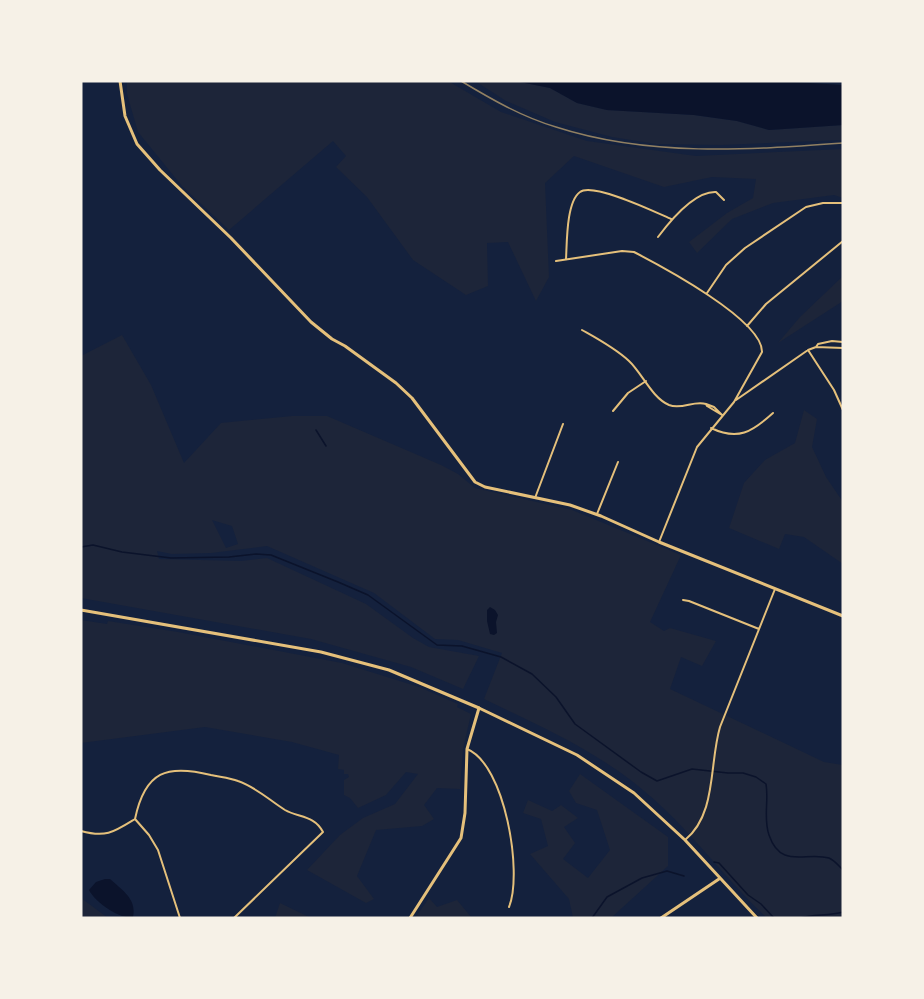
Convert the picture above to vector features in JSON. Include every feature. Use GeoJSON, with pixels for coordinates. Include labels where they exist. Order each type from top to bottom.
{"type":"FeatureCollection","features":[{"type":"Feature","properties":{"kind":"main road"},"geometry":{"type":"LineString","coordinates":[[120,81],[125,116],[137,144],[160,170],[231,238],[311,322],[396,382],[412,398],[475,482],[485,487],[570,505],[597,514],[659,542],[843,616]]}},
{"type":"Feature","properties":{"kind":"main road"},"geometry":{"type":"LineString","coordinates":[[81,610],[321,652],[388,670],[479,708],[586,760],[634,793],[685,840],[756,918]]}},
{"type":"Feature","properties":{"kind":"main road"},"geometry":{"type":"LineString","coordinates":[[410,918],[461,838],[465,813],[467,749],[479,708]]}},
{"type":"Feature","properties":{"kind":"main road"},"geometry":{"type":"LineString","coordinates":[[661,918],[719,879]]}},
{"type":"Feature","properties":{"kind":"street"},"geometry":{"type":"LineString","coordinates":[[566,259],[570,213],[575,197],[581,191],[588,189],[617,196],[671,219]]}},
{"type":"Feature","properties":{"kind":"street"},"geometry":{"type":"LineString","coordinates":[[658,237],[671,219],[705,194],[716,192],[724,200]]}},
{"type":"Feature","properties":{"kind":"street"},"geometry":{"type":"LineString","coordinates":[[707,293],[726,265],[745,248],[806,207],[823,203],[843,203]]}},
{"type":"Feature","properties":{"kind":"street"},"geometry":{"type":"LineString","coordinates":[[747,326],[766,304],[843,241]]}},
{"type":"Feature","properties":{"kind":"street"},"geometry":{"type":"LineString","coordinates":[[555,261],[622,251],[634,252],[707,293],[747,326],[762,344],[762,352],[734,402]]}},
{"type":"Feature","properties":{"kind":"street"},"geometry":{"type":"LineString","coordinates":[[582,330],[620,353],[659,398],[669,405],[679,407],[706,404],[714,407],[722,415]]}},
{"type":"Feature","properties":{"kind":"street"},"geometry":{"type":"LineString","coordinates":[[659,542],[697,447],[722,415],[734,402],[808,350],[824,342],[843,342]]}},
{"type":"Feature","properties":{"kind":"street"},"geometry":{"type":"LineString","coordinates":[[816,347],[843,348]]}},
{"type":"Feature","properties":{"kind":"street"},"geometry":{"type":"LineString","coordinates":[[808,350],[834,390],[843,410]]}},
{"type":"Feature","properties":{"kind":"street"},"geometry":{"type":"LineString","coordinates":[[613,411],[628,393],[646,381]]}},
{"type":"Feature","properties":{"kind":"street"},"geometry":{"type":"LineString","coordinates":[[711,428],[723,434],[737,435],[762,423],[773,413]]}},
{"type":"Feature","properties":{"kind":"street"},"geometry":{"type":"LineString","coordinates":[[535,498],[563,424]]}},
{"type":"Feature","properties":{"kind":"street"},"geometry":{"type":"LineString","coordinates":[[597,514],[618,462]]}},
{"type":"Feature","properties":{"kind":"street"},"geometry":{"type":"LineString","coordinates":[[685,840],[693,833],[702,816],[720,727],[775,589]]}},
{"type":"Feature","properties":{"kind":"street"},"geometry":{"type":"LineString","coordinates":[[683,600],[759,629]]}},
{"type":"Feature","properties":{"kind":"street"},"geometry":{"type":"LineString","coordinates":[[467,749],[476,754],[489,773],[498,790],[509,824],[513,881],[509,907]]}},
{"type":"Feature","properties":{"kind":"street"},"geometry":{"type":"LineString","coordinates":[[81,831],[98,836],[104,835],[135,819],[145,791],[159,776],[167,771],[180,769],[239,781],[266,796],[286,811],[312,819],[323,832],[234,918]]}},
{"type":"Feature","properties":{"kind":"street"},"geometry":{"type":"LineString","coordinates":[[135,819],[158,850],[180,918]]}},
{"type":"Feature","properties":{"kind":"shaded area"},"geometry":{"type":"Polygon","coordinates":[[[127,81],[448,81],[501,112],[587,141],[696,156],[843,149],[843,198],[834,195],[773,203],[732,219],[697,253],[689,242],[727,213],[753,198],[756,179],[712,177],[664,187],[574,156],[545,183],[549,277],[536,301],[508,242],[487,243],[488,286],[466,295],[413,260],[367,197],[336,167],[346,156],[333,141],[229,230],[182,186],[138,132],[127,94],[127,81]]]}},
{"type":"Feature","properties":{"kind":"shaded area"},"geometry":{"type":"Polygon","coordinates":[[[475,81],[515,81],[550,88],[577,103],[607,110],[694,115],[737,121],[769,130],[843,125],[843,140],[720,145],[656,144],[612,137],[555,122],[506,101],[475,81]]]}},
{"type":"Feature","properties":{"kind":"shaded area"},"geometry":{"type":"Polygon","coordinates":[[[515,81],[777,81],[843,85],[843,125],[769,130],[737,121],[694,115],[607,110],[577,103],[550,88],[515,81]]]}},
{"type":"Feature","properties":{"kind":"shaded area"},"geometry":{"type":"Polygon","coordinates":[[[843,276],[843,301],[778,343],[800,317],[843,276]]]}},
{"type":"Feature","properties":{"kind":"shaded area"},"geometry":{"type":"Polygon","coordinates":[[[122,335],[151,385],[184,463],[221,423],[292,416],[327,416],[441,465],[458,474],[475,488],[572,510],[681,555],[650,622],[664,631],[670,628],[716,641],[702,666],[681,657],[670,689],[824,762],[843,765],[843,918],[767,918],[674,818],[640,787],[576,745],[484,699],[502,653],[458,640],[435,639],[374,593],[267,546],[211,553],[172,554],[157,551],[159,559],[241,561],[267,558],[366,604],[429,647],[479,656],[463,689],[411,667],[311,639],[81,598],[81,356],[122,335]],[[212,520],[226,548],[238,544],[232,526],[212,520]]]}},
{"type":"Feature","properties":{"kind":"shaded area"},"geometry":{"type":"Polygon","coordinates":[[[804,410],[817,419],[812,447],[826,477],[843,502],[843,564],[804,537],[785,534],[779,549],[729,528],[744,483],[765,460],[795,443],[804,410]]]}},
{"type":"Feature","properties":{"kind":"shaded area"},"geometry":{"type":"Polygon","coordinates":[[[490,607],[498,615],[497,633],[494,635],[490,634],[487,621],[487,610],[490,607]]]}},
{"type":"Feature","properties":{"kind":"shaded area"},"geometry":{"type":"Polygon","coordinates":[[[81,620],[107,624],[108,621],[178,632],[342,663],[419,687],[458,704],[457,707],[471,714],[463,749],[460,789],[437,788],[424,805],[434,819],[422,826],[376,830],[357,876],[374,899],[366,903],[307,870],[340,835],[363,818],[395,804],[418,774],[406,772],[386,795],[358,808],[350,798],[344,795],[344,780],[349,777],[348,774],[344,774],[344,770],[338,769],[339,755],[292,742],[205,727],[81,743],[81,620]]]}},
{"type":"Feature","properties":{"kind":"shaded area"},"geometry":{"type":"Polygon","coordinates":[[[580,774],[668,837],[668,866],[611,918],[573,918],[569,899],[530,854],[548,846],[541,819],[523,813],[528,800],[552,811],[561,805],[578,818],[564,827],[575,843],[563,859],[588,878],[610,850],[597,810],[576,803],[569,791],[580,774]]]}},
{"type":"Feature","properties":{"kind":"shaded area"},"geometry":{"type":"Polygon","coordinates":[[[110,879],[131,900],[133,917],[115,913],[92,895],[89,890],[96,882],[110,879]]]}},
{"type":"Feature","properties":{"kind":"shaded area"},"geometry":{"type":"Polygon","coordinates":[[[81,898],[108,918],[81,918],[81,898]]]}},
{"type":"Feature","properties":{"kind":"shaded area"},"geometry":{"type":"Polygon","coordinates":[[[429,898],[437,907],[457,900],[472,918],[415,918],[429,898]]]}},
{"type":"Feature","properties":{"kind":"shaded area"},"geometry":{"type":"Polygon","coordinates":[[[280,903],[311,918],[275,918],[280,903]]]}},
{"type":"Feature","properties":{"kind":"waterway"},"geometry":{"type":"LineString","coordinates":[[316,430],[326,446]]}},
{"type":"Feature","properties":{"kind":"waterway"},"geometry":{"type":"LineString","coordinates":[[81,547],[93,545],[122,552],[171,558],[271,555],[338,582],[368,595],[437,645],[462,646],[501,657],[532,674],[556,697],[575,724],[657,781],[692,769],[743,773],[756,777],[766,784],[767,829],[774,846],[787,856],[829,858],[843,870]]}},
{"type":"Feature","properties":{"kind":"waterway"},"geometry":{"type":"LineString","coordinates":[[714,862],[719,863],[748,895],[761,904],[774,918]]}},
{"type":"Feature","properties":{"kind":"waterway"},"geometry":{"type":"LineString","coordinates":[[592,918],[607,897],[642,878],[667,871],[684,876]]}},
{"type":"Feature","properties":{"kind":"waterway"},"geometry":{"type":"LineString","coordinates":[[800,918],[843,912]]}},
{"type":"Feature","properties":{"kind":"railway"},"geometry":{"type":"LineString","coordinates":[[461,81],[507,107],[543,123],[591,137],[627,143],[698,149],[771,148],[843,143]]}}]}
